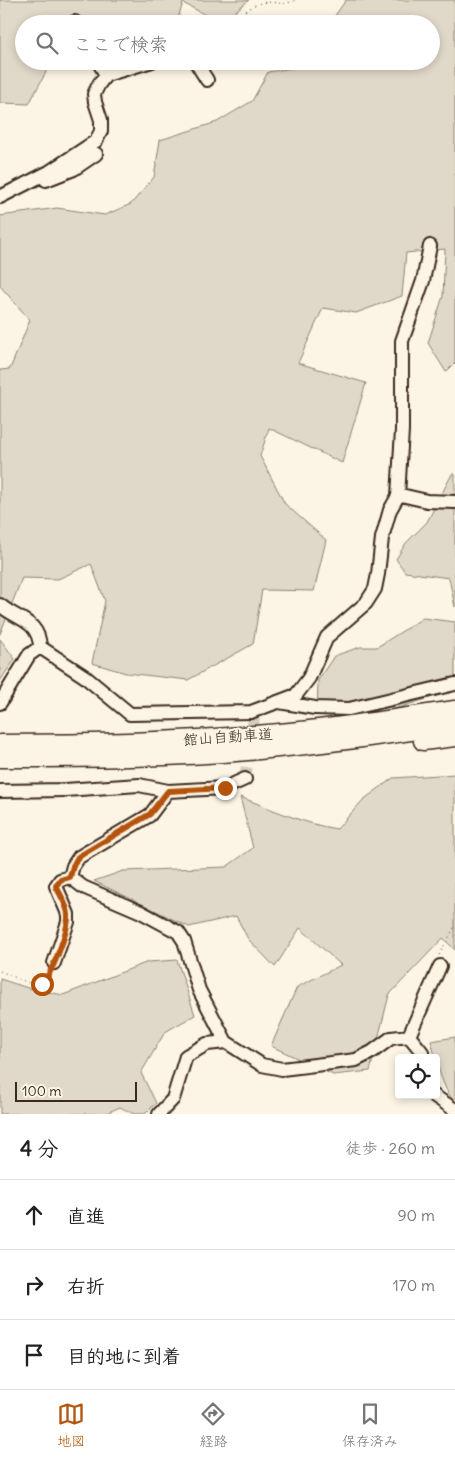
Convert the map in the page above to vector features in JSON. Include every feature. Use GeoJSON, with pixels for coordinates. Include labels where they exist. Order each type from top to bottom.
{"type":"FeatureCollection","features":[{"type":"Feature","properties":{"kind":"highway","name":"館山自動車道"},"geometry":{"type":"LineString","coordinates":[[0,744],[131,743],[256,735],[379,722],[455,710]]}},
{"type":"Feature","properties":{"kind":"highway","name":"館山自動車道"},"geometry":{"type":"LineString","coordinates":[[0,758],[132,757],[257,750],[382,736],[455,724]]}},
{"type":"Feature","properties":{"kind":"highway"},"geometry":{"type":"LineString","coordinates":[[132,757],[193,763],[367,749],[455,737]]}},
{"type":"Feature","properties":{"kind":"street"},"geometry":{"type":"LineString","coordinates":[[103,70],[106,75]]}},
{"type":"Feature","properties":{"kind":"street"},"geometry":{"type":"LineString","coordinates":[[0,197],[49,172],[96,141],[101,131],[101,120],[94,94],[106,75],[122,70]]}},
{"type":"Feature","properties":{"kind":"street"},"geometry":{"type":"LineString","coordinates":[[201,70],[207,80]]}},
{"type":"Feature","properties":{"kind":"street"},"geometry":{"type":"LineString","coordinates":[[26,183],[59,176],[74,169],[96,154]]}},
{"type":"Feature","properties":{"kind":"street"},"geometry":{"type":"LineString","coordinates":[[40,647],[84,676],[130,714],[253,715],[296,695],[309,678],[327,636],[366,603],[375,589],[382,538],[390,510],[398,496],[402,430],[402,341],[423,281],[430,246]]}},
{"type":"Feature","properties":{"kind":"street"},"geometry":{"type":"LineString","coordinates":[[398,496],[427,501],[455,502]]}},
{"type":"Feature","properties":{"kind":"street"},"geometry":{"type":"LineString","coordinates":[[0,605],[34,627],[40,637],[40,647]]}},
{"type":"Feature","properties":{"kind":"street"},"geometry":{"type":"LineString","coordinates":[[0,703],[29,655],[40,647]]}},
{"type":"Feature","properties":{"kind":"street"},"geometry":{"type":"LineString","coordinates":[[279,702],[315,708],[349,709],[455,684]]}},
{"type":"Feature","properties":{"kind":"street"},"geometry":{"type":"LineString","coordinates":[[0,791],[65,790],[139,785],[168,791],[225,788],[245,779]]}},
{"type":"Feature","properties":{"kind":"street"},"geometry":{"type":"LineString","coordinates":[[70,877],[78,857],[150,814],[168,791]]}},
{"type":"Feature","properties":{"kind":"street"},"geometry":{"type":"LineString","coordinates":[[54,963],[68,922],[68,914],[56,886],[60,880],[70,877]]}},
{"type":"Feature","properties":{"kind":"street"},"geometry":{"type":"LineString","coordinates":[[70,877],[83,887],[141,912],[178,932],[184,941],[199,990],[226,1042],[262,1065],[282,1068],[356,1060],[372,1052],[391,1038],[409,1036]]}},
{"type":"Feature","properties":{"kind":"street"},"geometry":{"type":"LineString","coordinates":[[409,1036],[440,966]]}},
{"type":"Feature","properties":{"kind":"street"},"geometry":{"type":"LineString","coordinates":[[409,1036],[422,1054]]}},
{"type":"Feature","properties":{"kind":"street"},"geometry":{"type":"LineString","coordinates":[[160,1114],[172,1099],[186,1056],[207,1044],[226,1042]]}},
{"type":"Feature","properties":{"kind":"street"},"geometry":{"type":"LineString","coordinates":[[439,1099],[455,1110]]}},
{"type":"Feature","properties":{"kind":"path"},"geometry":{"type":"LineString","coordinates":[[242,15],[255,4],[263,2],[286,4],[296,0]]}},
{"type":"Feature","properties":{"kind":"path"},"geometry":{"type":"LineString","coordinates":[[440,966],[439,954],[455,926]]}},
{"type":"Feature","properties":{"kind":"path"},"geometry":{"type":"LineString","coordinates":[[0,971],[31,984],[42,984],[54,963]]}},
{"type":"Feature","properties":{"kind":"shaded area"},"geometry":{"type":"Polygon","coordinates":[[[0,0],[249,0],[231,15],[206,15],[183,3],[179,15],[15,15],[15,70],[46,70],[46,72],[29,104],[0,103],[0,0]]]}},
{"type":"Feature","properties":{"kind":"shaded area"},"geometry":{"type":"Polygon","coordinates":[[[346,0],[455,0],[455,363],[446,372],[428,343],[443,296],[445,249],[406,253],[402,296],[356,313],[323,308],[298,363],[366,383],[342,463],[269,428],[260,456],[285,504],[326,540],[314,591],[262,590],[253,644],[188,680],[126,673],[92,663],[105,601],[91,564],[58,579],[22,578],[0,634],[0,370],[10,369],[30,320],[0,286],[0,216],[57,208],[105,215],[131,204],[154,177],[160,140],[217,122],[252,101],[268,72],[280,70],[440,70],[440,15],[335,15],[346,0]]]}},
{"type":"Feature","properties":{"kind":"shaded area"},"geometry":{"type":"Polygon","coordinates":[[[452,474],[455,474],[455,607],[449,578],[405,572],[396,559],[406,543],[427,522],[452,474]]]}},
{"type":"Feature","properties":{"kind":"shaded area"},"geometry":{"type":"Polygon","coordinates":[[[423,618],[455,622],[455,690],[388,711],[317,715],[318,680],[334,656],[360,647],[377,647],[423,618]]]}},
{"type":"Feature","properties":{"kind":"shaded area"},"geometry":{"type":"Polygon","coordinates":[[[0,639],[15,659],[0,681],[0,639]]]}},
{"type":"Feature","properties":{"kind":"shaded area"},"geometry":{"type":"Polygon","coordinates":[[[455,774],[455,950],[443,938],[389,995],[370,1071],[333,1075],[271,1046],[297,987],[341,965],[300,928],[275,967],[248,939],[236,916],[189,927],[94,881],[123,871],[226,867],[253,848],[240,797],[300,820],[337,829],[363,800],[393,778],[455,774]]]}},
{"type":"Feature","properties":{"kind":"shaded area"},"geometry":{"type":"Polygon","coordinates":[[[177,960],[195,1015],[165,1032],[141,1073],[156,1103],[145,1114],[134,1114],[120,1107],[104,1114],[0,1114],[0,979],[28,988],[63,995],[148,962],[177,960]]]}},
{"type":"Feature","properties":{"kind":"shaded area"},"geometry":{"type":"Polygon","coordinates":[[[455,1037],[455,1102],[446,1090],[440,1074],[440,1054],[434,1054],[431,1041],[455,1037]]]}},
{"type":"Feature","properties":{"kind":"tunnel"},"geometry":{"type":"LineString","coordinates":[[245,779],[254,718]]}},
{"type":"Feature","properties":{"kind":"route"},"geometry":{"type":"LineString","coordinates":[[42,984],[54,963],[68,922],[68,914],[56,886],[60,880],[70,877],[78,857],[150,814],[168,791],[225,788]]}}]}
